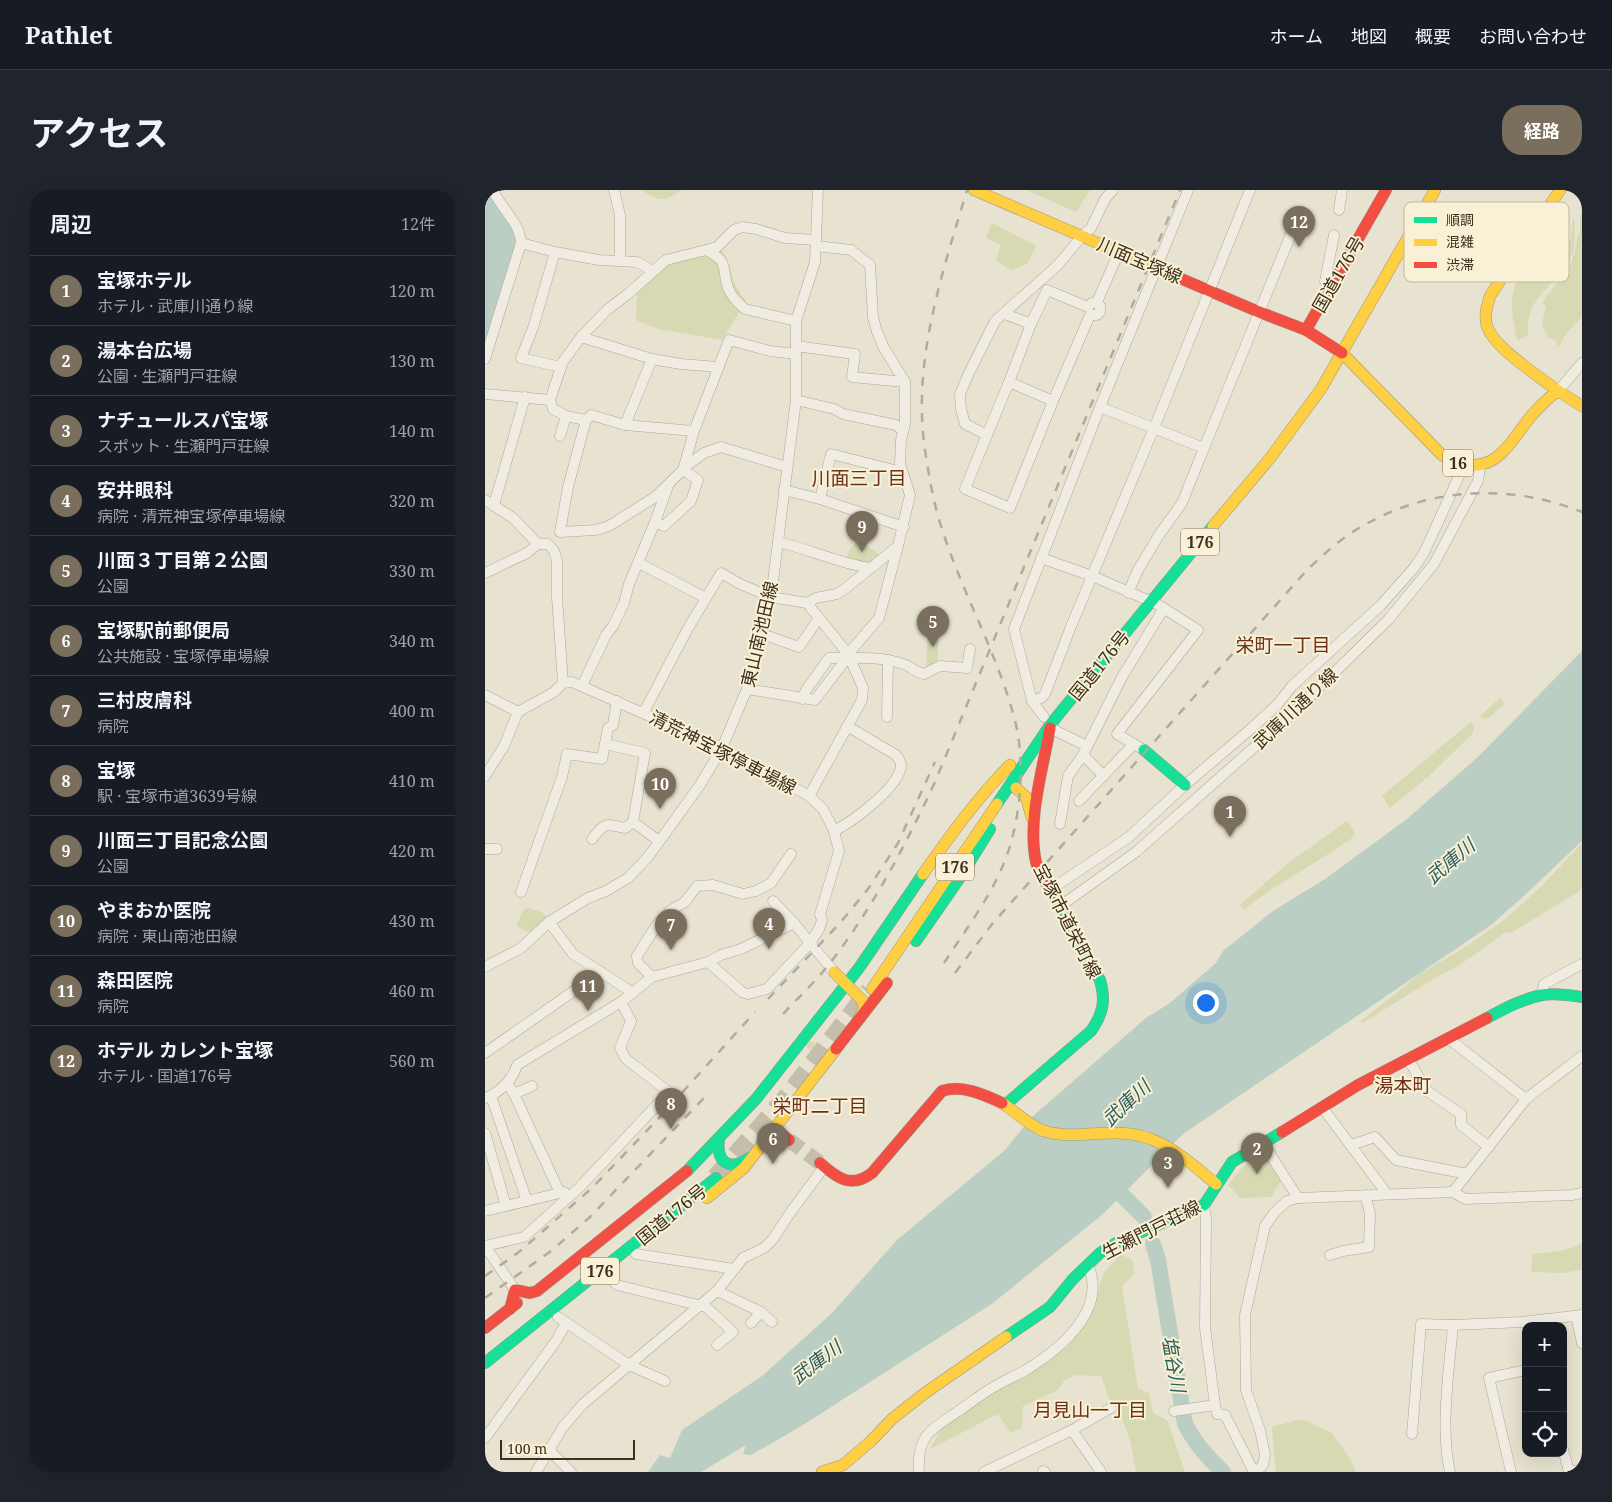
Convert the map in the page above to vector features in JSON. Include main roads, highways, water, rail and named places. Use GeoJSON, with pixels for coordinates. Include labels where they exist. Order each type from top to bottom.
{"type":"FeatureCollection","features":[{"type":"Feature","properties":{"kind":"main road","name":"国道176号"},"geometry":{"type":"LineString","coordinates":[[1342,353],[1306,330],[1386,190]]}},
{"type":"Feature","properties":{"kind":"main road","name":"国道176号"},"geometry":{"type":"LineString","coordinates":[[1428,202],[1435,190]]}},
{"type":"Feature","properties":{"kind":"main road"},"geometry":{"type":"LineString","coordinates":[[1552,202],[1560,190]]}},
{"type":"Feature","properties":{"kind":"main road","name":"川面宝塚線"},"geometry":{"type":"LineString","coordinates":[[979,191],[1259,312],[1306,330]]}},
{"type":"Feature","properties":{"kind":"main road","name":"国道176号"},"geometry":{"type":"LineString","coordinates":[[1145,599],[1271,457],[1321,389],[1404,244]]}},
{"type":"Feature","properties":{"kind":"main road"},"geometry":{"type":"LineString","coordinates":[[1499,282],[1490,296],[1485,313],[1487,326],[1495,341],[1558,391],[1582,406]]}},
{"type":"Feature","properties":{"kind":"main road","name":"国道176号"},"geometry":{"type":"LineString","coordinates":[[863,980],[1010,765],[1145,599],[1262,451],[1313,382],[1366,287]]}},
{"type":"Feature","properties":{"kind":"main road","name":"16"},"geometry":{"type":"LineString","coordinates":[[1342,353],[1442,455],[1464,465],[1480,466],[1493,461],[1504,451],[1543,403],[1558,391]]}},
{"type":"Feature","properties":{"kind":"main road","name":"国道176号"},"geometry":{"type":"LineString","coordinates":[[872,989],[1037,745],[1047,721]]}},
{"type":"Feature","properties":{"kind":"main road","name":"宝塚市道栄町線"},"geometry":{"type":"LineString","coordinates":[[1009,1107],[1091,1031],[1099,1020],[1104,1008],[1105,995],[1100,980],[1037,864],[1033,846],[1033,826],[1047,721]]}},
{"type":"Feature","properties":{"kind":"main road"},"geometry":{"type":"LineString","coordinates":[[485,1364],[562,1320],[609,1277],[744,1168],[861,1015],[878,996],[961,876],[1016,788],[1037,745]]}},
{"type":"Feature","properties":{"kind":"main road"},"geometry":{"type":"LineString","coordinates":[[1139,747],[1185,785]]}},
{"type":"Feature","properties":{"kind":"main road"},"geometry":{"type":"LineString","coordinates":[[485,1328],[530,1293],[537,1291],[693,1166],[719,1139],[778,1073],[859,968],[956,827],[991,784],[1010,765]]}},
{"type":"Feature","properties":{"kind":"main road"},"geometry":{"type":"LineString","coordinates":[[1016,788],[1025,793],[1028,798],[1033,826]]}},
{"type":"Feature","properties":{"kind":"main road"},"geometry":{"type":"LineString","coordinates":[[833,972],[843,975],[851,974],[859,968]]}},
{"type":"Feature","properties":{"kind":"main road"},"geometry":{"type":"LineString","coordinates":[[833,972],[861,999],[864,1005],[861,1015]]}},
{"type":"Feature","properties":{"kind":"main road"},"geometry":{"type":"LineString","coordinates":[[833,972],[838,987],[836,996]]}},
{"type":"Feature","properties":{"kind":"main road"},"geometry":{"type":"LineString","coordinates":[[836,996],[848,994],[861,999]]}},
{"type":"Feature","properties":{"kind":"main road","name":"生瀬門戸荘線"},"geometry":{"type":"LineString","coordinates":[[822,1472],[843,1465],[925,1393],[1050,1307],[1100,1253],[1116,1243],[1204,1205],[1232,1162],[1263,1142],[1358,1085],[1514,1004],[1542,994],[1582,997]]}},
{"type":"Feature","properties":{"kind":"main road"},"geometry":{"type":"LineString","coordinates":[[822,1165],[844,1180],[853,1182],[862,1180],[872,1173],[942,1091],[953,1088],[966,1090],[1009,1107],[1032,1125],[1045,1131],[1062,1135],[1118,1132],[1149,1137],[1163,1143],[1216,1184]]}},
{"type":"Feature","properties":{"kind":"main road"},"geometry":{"type":"LineString","coordinates":[[775,1129],[789,1140]]}},
{"type":"Feature","properties":{"kind":"main road"},"geometry":{"type":"LineString","coordinates":[[719,1139],[718,1150],[721,1160],[725,1163]]}},
{"type":"Feature","properties":{"kind":"main road"},"geometry":{"type":"LineString","coordinates":[[693,1166],[712,1162],[738,1165],[751,1157]]}},
{"type":"Feature","properties":{"kind":"main road","name":"国道176号"},"geometry":{"type":"LineString","coordinates":[[485,1364],[716,1178]]}},
{"type":"Feature","properties":{"kind":"main road","name":"176"},"geometry":{"type":"LineString","coordinates":[[485,1349],[570,1280]]}},
{"type":"Feature","properties":{"kind":"main road"},"geometry":{"type":"LineString","coordinates":[[510,1309],[515,1290],[530,1293]]}},
{"type":"Feature","properties":{"kind":"water"},"geometry":{"type":"Polygon","coordinates":[[[485,190],[488,190],[509,222],[516,243],[485,348],[485,190]]]}},
{"type":"Feature","properties":{"kind":"water","name":"武庫川"},"geometry":{"type":"Polygon","coordinates":[[[1582,651],[1582,841],[1491,925],[1183,1134],[1103,1214],[993,1303],[803,1425],[751,1455],[743,1454],[746,1445],[701,1472],[648,1472],[660,1455],[670,1458],[682,1430],[762,1376],[832,1313],[897,1240],[1004,1151],[1033,1116],[1146,1018],[1170,1003],[1216,963],[1223,951],[1273,911],[1325,879],[1407,819],[1478,757],[1582,651]]]}},
{"type":"Feature","properties":{"kind":"waterway","name":"塩谷川"},"geometry":{"type":"LineString","coordinates":[[1118,1174],[1121,1194],[1144,1217]]}},
{"type":"Feature","properties":{"kind":"waterway","name":"塩谷川"},"geometry":{"type":"LineString","coordinates":[[1153,1244],[1158,1260],[1185,1424],[1202,1450],[1223,1472]]}},
{"type":"Feature","properties":{"kind":"tunnel"},"geometry":{"type":"LineString","coordinates":[[716,1178],[786,1099],[870,991]]}},
{"type":"Feature","properties":{"kind":"tunnel"},"geometry":{"type":"LineString","coordinates":[[789,1140],[820,1163]]}},
{"type":"Feature","properties":{"kind":"railway"},"geometry":{"type":"LineString","coordinates":[[944,963],[981,907],[998,877],[1014,830],[1021,780],[1019,745],[1013,713],[997,666],[949,550],[933,498],[925,450],[922,417],[926,351],[939,286],[967,190]]}},
{"type":"Feature","properties":{"kind":"railway"},"geometry":{"type":"LineString","coordinates":[[783,1014],[825,970],[861,920],[888,875],[924,806],[1180,190]]}},
{"type":"Feature","properties":{"kind":"railway"},"geometry":{"type":"LineString","coordinates":[[955,973],[993,923],[1307,570],[1347,536],[1387,514],[1414,504],[1441,497],[1470,494],[1498,493],[1527,496],[1582,512]]}},
{"type":"Feature","properties":{"kind":"railway"},"geometry":{"type":"LineString","coordinates":[[768,999],[840,923],[868,889],[898,843],[935,762]]}},
{"type":"Feature","properties":{"kind":"railway"},"geometry":{"type":"LineString","coordinates":[[485,1276],[519,1252],[592,1188],[660,1117],[755,1012]]}},
{"type":"Feature","properties":{"kind":"railway"},"geometry":{"type":"LineString","coordinates":[[485,1298],[551,1251],[590,1217],[706,1096]]}},
{"type":"Feature","properties":{"kind":"place","name":"ホテル カレント宝塚"},"geometry":{"type":"Point","coordinates":[1299,247]}},
{"type":"Feature","properties":{"kind":"place","name":"川面三丁目記念公園"},"geometry":{"type":"Point","coordinates":[862,552]}},
{"type":"Feature","properties":{"kind":"place","name":"川面３丁目第２公園"},"geometry":{"type":"Point","coordinates":[933,647]}},
{"type":"Feature","properties":{"kind":"place","name":"やまおか医院"},"geometry":{"type":"Point","coordinates":[660,809]}},
{"type":"Feature","properties":{"kind":"place","name":"宝塚ホテル"},"geometry":{"type":"Point","coordinates":[1230,837]}},
{"type":"Feature","properties":{"kind":"place","name":"安井眼科"},"geometry":{"type":"Point","coordinates":[769,949]}},
{"type":"Feature","properties":{"kind":"place","name":"三村皮膚科"},"geometry":{"type":"Point","coordinates":[671,950]}},
{"type":"Feature","properties":{"kind":"place","name":"森田医院"},"geometry":{"type":"Point","coordinates":[588,1011]}},
{"type":"Feature","properties":{"kind":"place","name":"宝塚"},"geometry":{"type":"Point","coordinates":[671,1129]}},
{"type":"Feature","properties":{"kind":"place","name":"宝塚駅前郵便局"},"geometry":{"type":"Point","coordinates":[773,1164]}},
{"type":"Feature","properties":{"kind":"place","name":"湯本台広場"},"geometry":{"type":"Point","coordinates":[1257,1174]}},
{"type":"Feature","properties":{"kind":"place","name":"ナチュールスパ宝塚"},"geometry":{"type":"Point","coordinates":[1168,1188]}},
{"type":"Feature","properties":{"kind":"district","name":"川面三丁目"},"geometry":{"type":"Point","coordinates":[859,478]}},
{"type":"Feature","properties":{"kind":"district","name":"栄町一丁目"},"geometry":{"type":"Point","coordinates":[1283,645]}},
{"type":"Feature","properties":{"kind":"district","name":"湯本町"},"geometry":{"type":"Point","coordinates":[1403,1085]}},
{"type":"Feature","properties":{"kind":"district","name":"栄町二丁目"},"geometry":{"type":"Point","coordinates":[820,1106]}},
{"type":"Feature","properties":{"kind":"district","name":"月見山一丁目"},"geometry":{"type":"Point","coordinates":[1090,1410]}}]}
